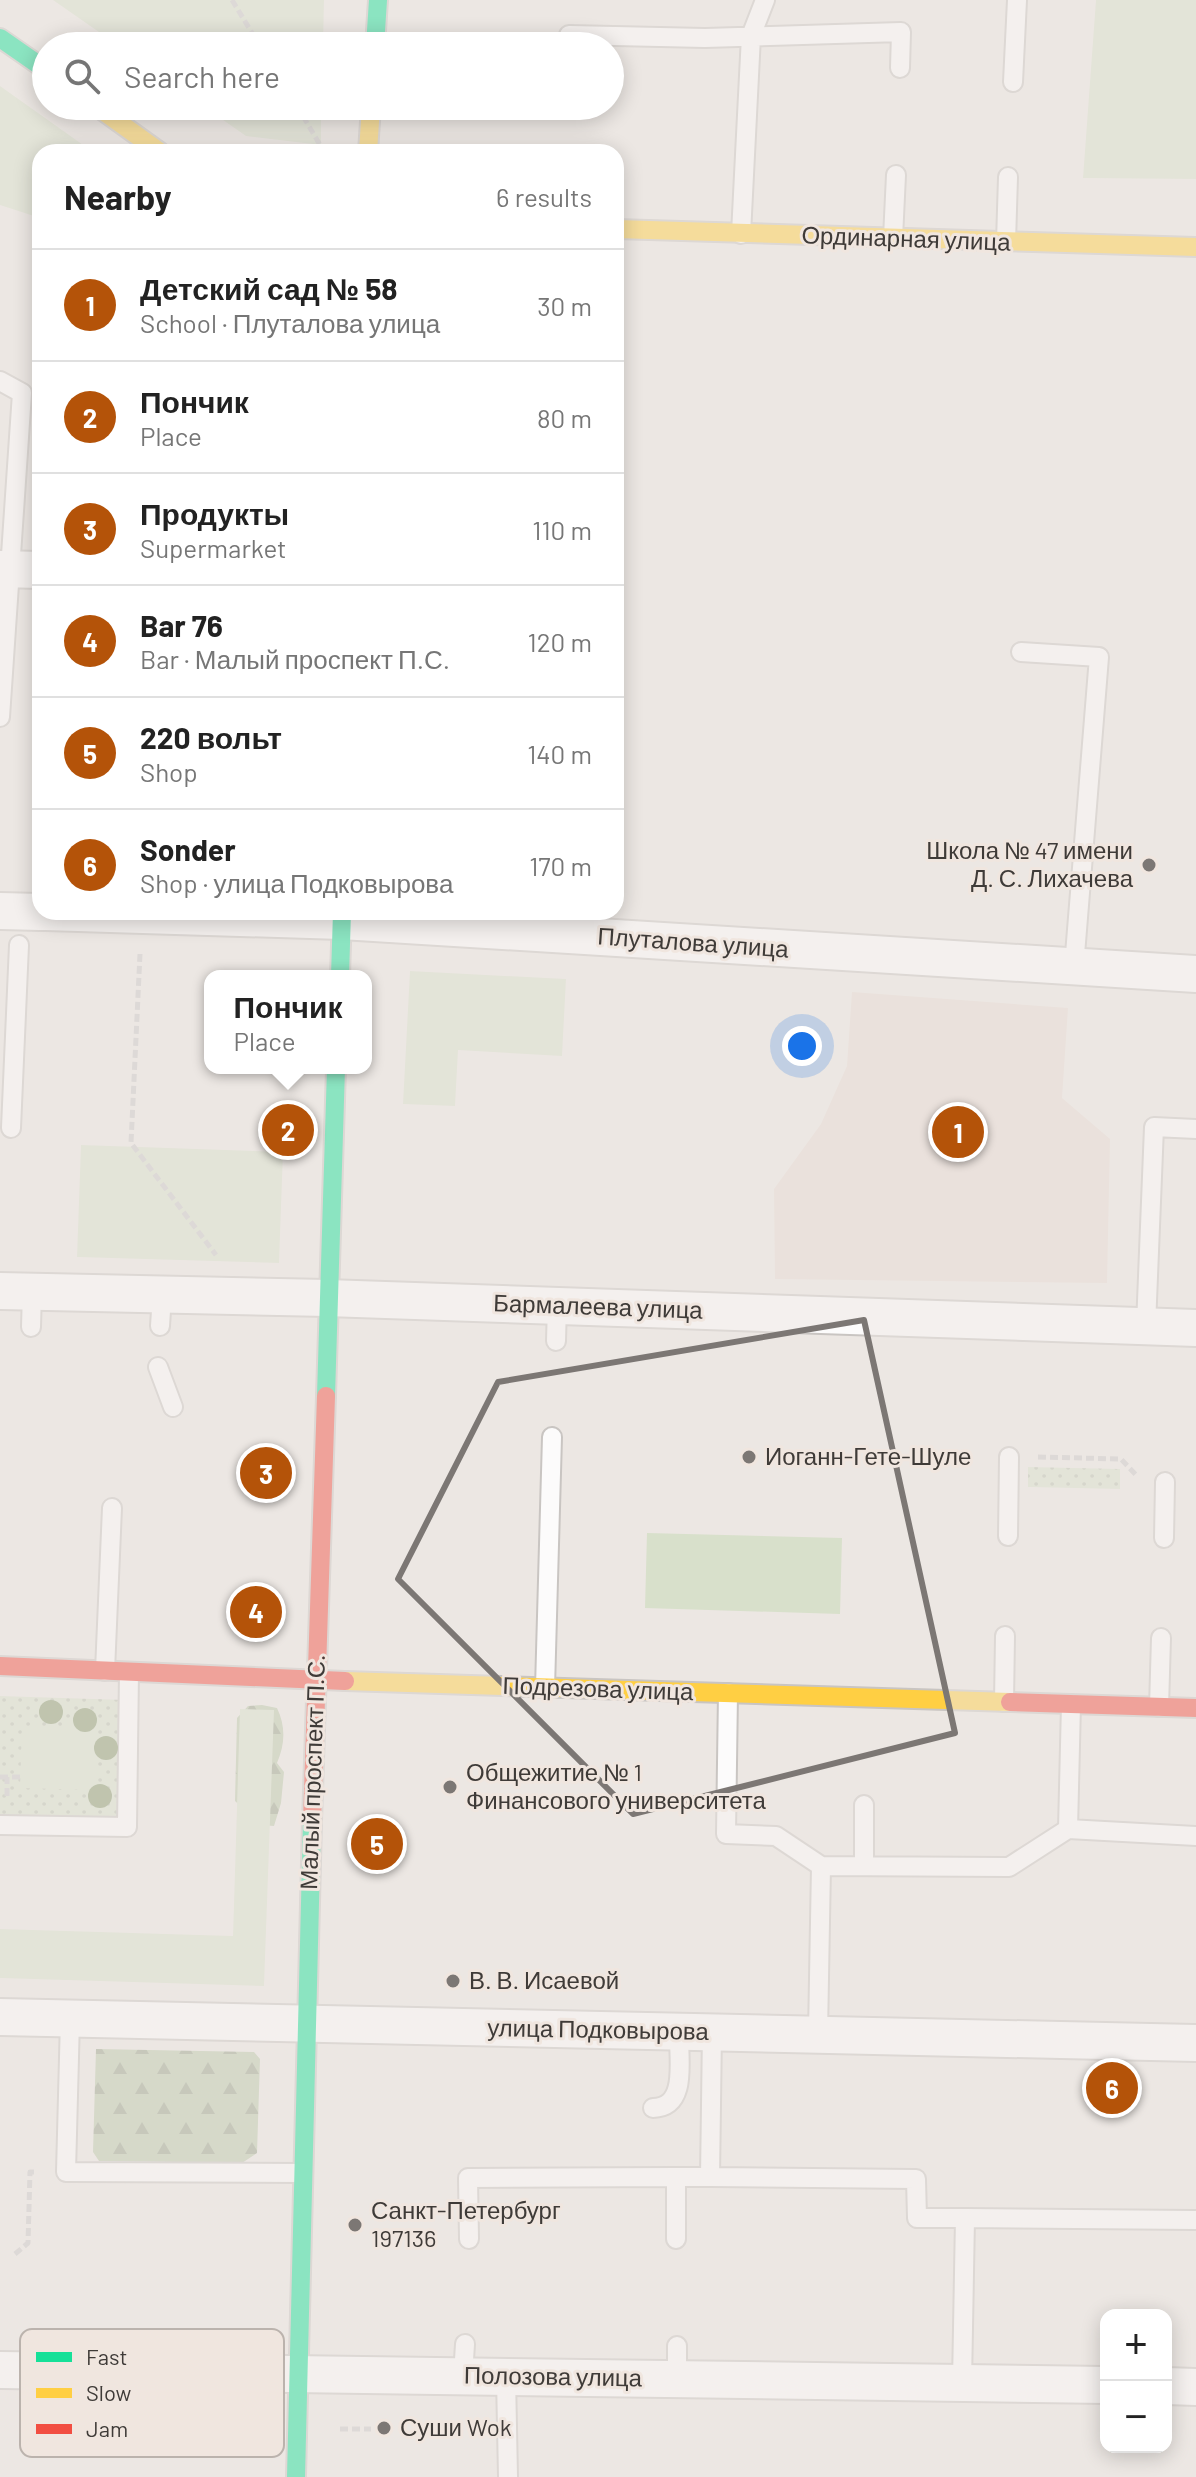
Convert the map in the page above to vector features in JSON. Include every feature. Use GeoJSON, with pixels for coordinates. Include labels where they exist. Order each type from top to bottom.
{"type":"FeatureCollection","features":[{"type":"Feature","properties":{"kind":"street"},"geometry":{"type":"LineString","coordinates":[[376,32],[378,0]]}},
{"type":"Feature","properties":{"kind":"street"},"geometry":{"type":"LineString","coordinates":[[0,38],[32,60]]}},
{"type":"Feature","properties":{"kind":"street"},"geometry":{"type":"LineString","coordinates":[[115,120],[149,144]]}},
{"type":"Feature","properties":{"kind":"street"},"geometry":{"type":"LineString","coordinates":[[369,144],[370,120]]}},
{"type":"Feature","properties":{"kind":"street","name":"Ординарная улица"},"geometry":{"type":"LineString","coordinates":[[624,229],[1196,247]]}},
{"type":"Feature","properties":{"kind":"street"},"geometry":{"type":"LineString","coordinates":[[0,911],[32,912]]}},
{"type":"Feature","properties":{"kind":"street"},"geometry":{"type":"LineString","coordinates":[[340,970],[342,920]]}},
{"type":"Feature","properties":{"kind":"street","name":"Плуталова улица"},"geometry":{"type":"LineString","coordinates":[[399,920],[1196,974]]}},
{"type":"Feature","properties":{"kind":"street","name":"Малый проспект П.С."},"geometry":{"type":"LineString","coordinates":[[296,2477],[296,2374],[336,1074]]}},
{"type":"Feature","properties":{"kind":"street","name":"Бармалеева улица"},"geometry":{"type":"LineString","coordinates":[[21,1303],[161,1310],[327,1298],[1196,1328]]}},
{"type":"Feature","properties":{"kind":"street","name":"Подрезова улица"},"geometry":{"type":"LineString","coordinates":[[0,1666],[316,1681],[1196,1708]]}},
{"type":"Feature","properties":{"kind":"street","name":"улица Подковырова"},"geometry":{"type":"LineString","coordinates":[[0,2017],[1196,2043]]}},
{"type":"Feature","properties":{"kind":"street","name":"Полозова улица"},"geometry":{"type":"LineString","coordinates":[[284,2374],[464,2360],[506,2377],[677,2363],[962,2383],[1100,2385]]}},
{"type":"Feature","properties":{"kind":"street","name":"Полозова улица"},"geometry":{"type":"LineString","coordinates":[[0,2370],[20,2370]]}},
{"type":"Feature","properties":{"kind":"street"},"geometry":{"type":"LineString","coordinates":[[1172,2386],[1196,2387]]}},
{"type":"Feature","properties":{"kind":"lane"},"geometry":{"type":"LineString","coordinates":[[1013,82],[1017,0]]}},
{"type":"Feature","properties":{"kind":"lane"},"geometry":{"type":"LineString","coordinates":[[741,234],[751,36],[766,1]]}},
{"type":"Feature","properties":{"kind":"lane"},"geometry":{"type":"LineString","coordinates":[[624,35],[901,32],[900,68]]}},
{"type":"Feature","properties":{"kind":"lane"},"geometry":{"type":"LineString","coordinates":[[893,238],[896,175]]}},
{"type":"Feature","properties":{"kind":"lane"},"geometry":{"type":"LineString","coordinates":[[1006,242],[1008,177]]}},
{"type":"Feature","properties":{"kind":"lane"},"geometry":{"type":"LineString","coordinates":[[0,381],[22,393],[17,569],[0,717]]}},
{"type":"Feature","properties":{"kind":"lane"},"geometry":{"type":"LineString","coordinates":[[1021,652],[1099,657],[1074,967]]}},
{"type":"Feature","properties":{"kind":"lane"},"geometry":{"type":"LineString","coordinates":[[11,1128],[19,945]]}},
{"type":"Feature","properties":{"kind":"lane"},"geometry":{"type":"LineString","coordinates":[[1146,1326],[1154,1127],[1196,1129]]}},
{"type":"Feature","properties":{"kind":"lane"},"geometry":{"type":"LineString","coordinates":[[556,1341],[557,1305]]}},
{"type":"Feature","properties":{"kind":"lane"},"geometry":{"type":"LineString","coordinates":[[158,1367],[173,1407]]}},
{"type":"Feature","properties":{"kind":"lane"},"geometry":{"type":"LineString","coordinates":[[545,1688],[552,1437]]}},
{"type":"Feature","properties":{"kind":"lane"},"geometry":{"type":"LineString","coordinates":[[1008,1536],[1009,1457]]}},
{"type":"Feature","properties":{"kind":"lane"},"geometry":{"type":"LineString","coordinates":[[1164,1538],[1165,1482]]}},
{"type":"Feature","properties":{"kind":"lane"},"geometry":{"type":"LineString","coordinates":[[105,1671],[112,1508]]}},
{"type":"Feature","properties":{"kind":"lane"},"geometry":{"type":"LineString","coordinates":[[1004,1702],[1005,1636]]}},
{"type":"Feature","properties":{"kind":"lane"},"geometry":{"type":"LineString","coordinates":[[1159,1707],[1161,1638]]}},
{"type":"Feature","properties":{"kind":"lane"},"geometry":{"type":"LineString","coordinates":[[0,1825],[127,1827],[129,1672]]}},
{"type":"Feature","properties":{"kind":"lane"},"geometry":{"type":"LineString","coordinates":[[728,1693],[726,1834],[776,1836],[821,1866],[1009,1867],[1068,1829],[1196,1836]]}},
{"type":"Feature","properties":{"kind":"lane"},"geometry":{"type":"LineString","coordinates":[[864,1718],[865,1698]]}},
{"type":"Feature","properties":{"kind":"lane"},"geometry":{"type":"LineString","coordinates":[[1068,1829],[1071,1704]]}},
{"type":"Feature","properties":{"kind":"lane"},"geometry":{"type":"LineString","coordinates":[[864,1805],[864,1866]]}},
{"type":"Feature","properties":{"kind":"lane"},"geometry":{"type":"LineString","coordinates":[[818,2034],[821,1866]]}},
{"type":"Feature","properties":{"kind":"lane"},"geometry":{"type":"LineString","coordinates":[[70,2019],[66,2172],[303,2173]]}},
{"type":"Feature","properties":{"kind":"lane"},"geometry":{"type":"LineString","coordinates":[[653,2108],[670,2104],[678,2094],[696,2032]]}},
{"type":"Feature","properties":{"kind":"lane"},"geometry":{"type":"LineString","coordinates":[[696,2032],[710,2177]]}},
{"type":"Feature","properties":{"kind":"lane"},"geometry":{"type":"LineString","coordinates":[[676,2177],[676,2239]]}},
{"type":"Feature","properties":{"kind":"lane"},"geometry":{"type":"LineString","coordinates":[[469,2239],[468,2178],[916,2179],[917,2218],[1196,2220]]}},
{"type":"Feature","properties":{"kind":"lane"},"geometry":{"type":"LineString","coordinates":[[962,2383],[965,2218]]}},
{"type":"Feature","properties":{"kind":"lane"},"geometry":{"type":"LineString","coordinates":[[506,2377],[508,2477]]}},
{"type":"Feature","properties":{"kind":"path"},"geometry":{"type":"LineString","coordinates":[[232,0],[251,32]]}},
{"type":"Feature","properties":{"kind":"path"},"geometry":{"type":"LineString","coordinates":[[306,120],[320,144]]}},
{"type":"Feature","properties":{"kind":"path"},"geometry":{"type":"LineString","coordinates":[[141,949],[131,1143],[218,1258]]}},
{"type":"Feature","properties":{"kind":"path"},"geometry":{"type":"LineString","coordinates":[[1009,1457],[1121,1459],[1142,1480],[1165,1482]]}},
{"type":"Feature","properties":{"kind":"path"},"geometry":{"type":"LineString","coordinates":[[0,1777],[21,1777]]}},
{"type":"Feature","properties":{"kind":"path"},"geometry":{"type":"LineString","coordinates":[[15,2254],[28,2243],[30,2172],[66,2172]]}},
{"type":"Feature","properties":{"kind":"path"},"geometry":{"type":"LineString","coordinates":[[343,2429],[371,2429]]}},
{"type":"Feature","properties":{"kind":"highlighted area"},"geometry":{"type":"Polygon","coordinates":[[[864,1320],[955,1733],[633,1814],[398,1579],[498,1382],[864,1320]]]}},
{"type":"Feature","properties":{"kind":"shaded area"},"geometry":{"type":"Polygon","coordinates":[[[852,992],[1068,1008],[1062,1098],[1110,1139],[1107,1283],[775,1279],[774,1189],[821,1124],[847,1066],[852,992]]]}},
{"type":"Feature","properties":{"kind":"green space"},"geometry":{"type":"Polygon","coordinates":[[[53,0],[324,0],[323,32],[99,32],[53,0]]]}},
{"type":"Feature","properties":{"kind":"green space"},"geometry":{"type":"Polygon","coordinates":[[[1096,0],[1196,0],[1196,179],[1083,178],[1096,0]]]}},
{"type":"Feature","properties":{"kind":"green space"},"geometry":{"type":"Polygon","coordinates":[[[0,86],[32,109],[32,120],[48,120],[82,144],[32,144],[32,215],[0,205],[0,86]]]}},
{"type":"Feature","properties":{"kind":"green space"},"geometry":{"type":"Polygon","coordinates":[[[223,120],[321,120],[321,144],[246,136],[223,120]]]}},
{"type":"Feature","properties":{"kind":"green space"},"geometry":{"type":"Polygon","coordinates":[[[410,971],[566,979],[562,1056],[458,1050],[455,1106],[403,1104],[410,971]]]}},
{"type":"Feature","properties":{"kind":"green space"},"geometry":{"type":"Polygon","coordinates":[[[81,1145],[283,1152],[279,1263],[77,1257],[81,1145]]]}},
{"type":"Feature","properties":{"kind":"green space"},"geometry":{"type":"Polygon","coordinates":[[[1028,1467],[1120,1469],[1120,1489],[1028,1487],[1028,1467]]]}},
{"type":"Feature","properties":{"kind":"green space"},"geometry":{"type":"Polygon","coordinates":[[[647,1533],[842,1538],[840,1614],[645,1608],[647,1533]]]}},
{"type":"Feature","properties":{"kind":"green space"},"geometry":{"type":"Polygon","coordinates":[[[0,1696],[126,1700],[125,1817],[0,1815],[0,1696]]]}},
{"type":"Feature","properties":{"kind":"green space"},"geometry":{"type":"Polygon","coordinates":[[[248,1706],[277,1708],[283,1729],[282,1749],[277,1763],[284,1772],[281,1803],[274,1826],[261,1825],[235,1801],[237,1718],[248,1706]]]}},
{"type":"Feature","properties":{"kind":"green space"},"geometry":{"type":"Polygon","coordinates":[[[240,1709],[274,1710],[264,1986],[0,1978],[0,1929],[233,1936],[240,1709]]]}},
{"type":"Feature","properties":{"kind":"green space"},"geometry":{"type":"Polygon","coordinates":[[[22,1727],[97,1728],[96,1790],[20,1788],[22,1727]]]}},
{"type":"Feature","properties":{"kind":"green space"},"geometry":{"type":"Polygon","coordinates":[[[96,2049],[254,2052],[260,2059],[257,2153],[242,2163],[99,2161],[93,2152],[96,2049]]]}},
{"type":"Feature","properties":{"kind":"traffic: fast"},"geometry":{"type":"LineString","coordinates":[[376,32],[378,0]]}},
{"type":"Feature","properties":{"kind":"traffic: fast"},"geometry":{"type":"LineString","coordinates":[[0,38],[32,60]]}},
{"type":"Feature","properties":{"kind":"traffic: fast"},"geometry":{"type":"LineString","coordinates":[[340,970],[342,920]]}},
{"type":"Feature","properties":{"kind":"traffic: fast"},"geometry":{"type":"LineString","coordinates":[[326,1396],[336,1074]]}},
{"type":"Feature","properties":{"kind":"traffic: fast"},"geometry":{"type":"LineString","coordinates":[[296,2477],[312,1821]]}},
{"type":"Feature","properties":{"kind":"traffic: slow"},"geometry":{"type":"LineString","coordinates":[[115,120],[149,144]]}},
{"type":"Feature","properties":{"kind":"traffic: slow"},"geometry":{"type":"LineString","coordinates":[[369,144],[370,120]]}},
{"type":"Feature","properties":{"kind":"traffic: slow"},"geometry":{"type":"LineString","coordinates":[[624,229],[1196,247]]}},
{"type":"Feature","properties":{"kind":"traffic: slow"},"geometry":{"type":"LineString","coordinates":[[345,1681],[1010,1702]]}},
{"type":"Feature","properties":{"kind":"traffic: jam"},"geometry":{"type":"LineString","coordinates":[[312,1821],[326,1396]]}},
{"type":"Feature","properties":{"kind":"traffic: jam"},"geometry":{"type":"LineString","coordinates":[[0,1666],[345,1681]]}},
{"type":"Feature","properties":{"kind":"traffic: jam"},"geometry":{"type":"LineString","coordinates":[[1010,1702],[1196,1708]]}},
{"type":"Feature","properties":{"kind":"place","name":"Школа № 47 имени Д. С. Лихачева"},"geometry":{"type":"Point","coordinates":[1149,865]}},
{"type":"Feature","properties":{"kind":"place","name":"Пончик"},"geometry":{"type":"Point","coordinates":[288,1130]}},
{"type":"Feature","properties":{"kind":"place","name":"Детский сад № 58"},"geometry":{"type":"Point","coordinates":[958,1132]}},
{"type":"Feature","properties":{"kind":"place","name":"Иоганн-Гете-Шуле"},"geometry":{"type":"Point","coordinates":[749,1457]}},
{"type":"Feature","properties":{"kind":"place","name":"Продукты"},"geometry":{"type":"Point","coordinates":[266,1473]}},
{"type":"Feature","properties":{"kind":"place","name":"Bar 76"},"geometry":{"type":"Point","coordinates":[256,1612]}},
{"type":"Feature","properties":{"kind":"place","name":"Общежитие № 1 Финансового университета"},"geometry":{"type":"Point","coordinates":[450,1787]}},
{"type":"Feature","properties":{"kind":"place","name":"220 вольт"},"geometry":{"type":"Point","coordinates":[377,1844]}},
{"type":"Feature","properties":{"kind":"place","name":"В. В. Исаевой"},"geometry":{"type":"Point","coordinates":[453,1981]}},
{"type":"Feature","properties":{"kind":"place","name":"Sonder"},"geometry":{"type":"Point","coordinates":[1112,2088]}},
{"type":"Feature","properties":{"kind":"place","name":"Санкт-Петербург 197136"},"geometry":{"type":"Point","coordinates":[355,2225]}},
{"type":"Feature","properties":{"kind":"place","name":"Суши Wok"},"geometry":{"type":"Point","coordinates":[384,2428]}}]}
